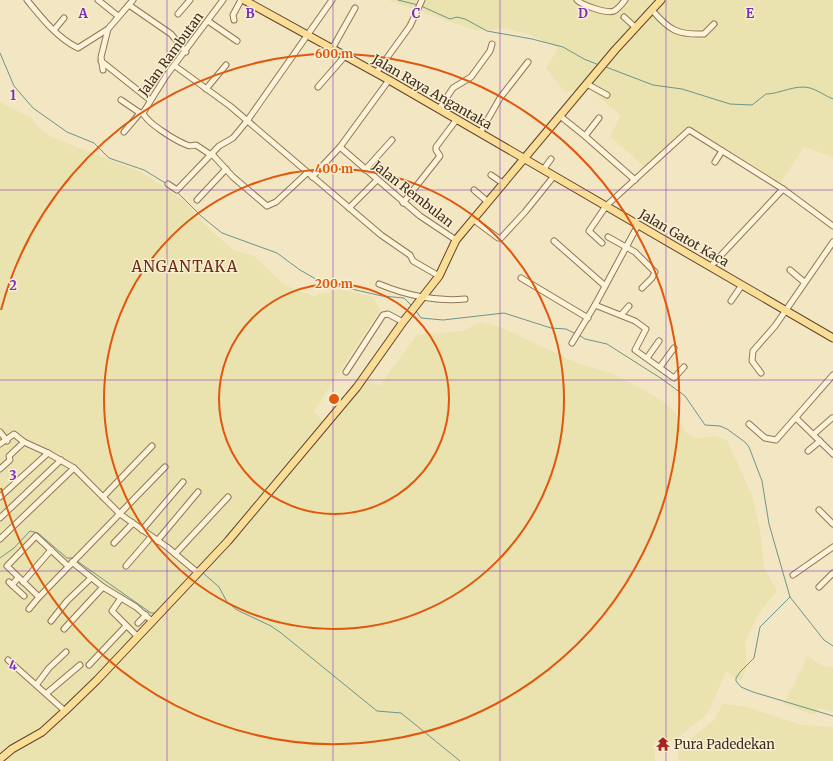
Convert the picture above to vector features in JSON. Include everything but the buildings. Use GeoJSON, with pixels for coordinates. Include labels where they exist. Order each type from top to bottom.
{"type":"FeatureCollection","features":[{"type":"Feature","properties":{"kind":"main road","name":"Jalan Raya Angantaka"},"geometry":{"type":"LineString","coordinates":[[243,0],[389,80],[523,158]]}},
{"type":"Feature","properties":{"kind":"main road"},"geometry":{"type":"LineString","coordinates":[[0,759],[12,749],[42,732],[65,711],[153,622],[260,505],[357,387],[403,322],[424,297],[439,276],[456,240],[504,184],[523,158],[600,68],[661,0]]}},
{"type":"Feature","properties":{"kind":"main road","name":"Jalan Gatot Kaca"},"geometry":{"type":"LineString","coordinates":[[523,158],[833,338]]}},
{"type":"Feature","properties":{"kind":"street"},"geometry":{"type":"LineString","coordinates":[[27,0],[54,30],[78,48],[108,29],[133,0]]}},
{"type":"Feature","properties":{"kind":"street"},"geometry":{"type":"LineString","coordinates":[[98,0],[118,16]]}},
{"type":"Feature","properties":{"kind":"street"},"geometry":{"type":"LineString","coordinates":[[178,14],[190,0]]}},
{"type":"Feature","properties":{"kind":"street","name":"Jalan Rambutan"},"geometry":{"type":"LineString","coordinates":[[223,0],[186,52],[174,66],[142,113],[170,136],[188,146],[196,145],[212,154],[253,195],[268,206],[276,202],[310,175]]}},
{"type":"Feature","properties":{"kind":"street"},"geometry":{"type":"LineString","coordinates":[[234,20],[233,15],[243,0]]}},
{"type":"Feature","properties":{"kind":"street"},"geometry":{"type":"LineString","coordinates":[[168,184],[177,190],[222,144],[233,138],[247,121],[332,0]]}},
{"type":"Feature","properties":{"kind":"street"},"geometry":{"type":"LineString","coordinates":[[376,73],[410,26],[422,0]]}},
{"type":"Feature","properties":{"kind":"street"},"geometry":{"type":"LineString","coordinates":[[577,0],[596,9],[611,12],[616,10],[625,0]]}},
{"type":"Feature","properties":{"kind":"street"},"geometry":{"type":"LineString","coordinates":[[129,5],[171,34],[186,52]]}},
{"type":"Feature","properties":{"kind":"street"},"geometry":{"type":"LineString","coordinates":[[332,49],[355,8]]}},
{"type":"Feature","properties":{"kind":"street"},"geometry":{"type":"LineString","coordinates":[[652,10],[664,23],[679,33],[704,34],[714,24]]}},
{"type":"Feature","properties":{"kind":"street"},"geometry":{"type":"LineString","coordinates":[[624,17],[636,28]]}},
{"type":"Feature","properties":{"kind":"street"},"geometry":{"type":"LineString","coordinates":[[54,30],[64,18]]}},
{"type":"Feature","properties":{"kind":"street"},"geometry":{"type":"LineString","coordinates":[[208,21],[237,42]]}},
{"type":"Feature","properties":{"kind":"street"},"geometry":{"type":"LineString","coordinates":[[103,70],[101,61],[108,29]]}},
{"type":"Feature","properties":{"kind":"street"},"geometry":{"type":"LineString","coordinates":[[439,109],[451,89],[471,77],[490,51],[492,44]]}},
{"type":"Feature","properties":{"kind":"street"},"geometry":{"type":"LineString","coordinates":[[318,87],[345,56]]}},
{"type":"Feature","properties":{"kind":"street"},"geometry":{"type":"LineString","coordinates":[[101,61],[150,100]]}},
{"type":"Feature","properties":{"kind":"street"},"geometry":{"type":"LineString","coordinates":[[480,133],[500,98],[528,62]]}},
{"type":"Feature","properties":{"kind":"street"},"geometry":{"type":"LineString","coordinates":[[206,89],[226,65]]}},
{"type":"Feature","properties":{"kind":"street"},"geometry":{"type":"LineString","coordinates":[[174,66],[247,121],[381,235],[410,255],[413,261],[439,276]]}},
{"type":"Feature","properties":{"kind":"street"},"geometry":{"type":"LineString","coordinates":[[310,175],[340,147],[389,80]]}},
{"type":"Feature","properties":{"kind":"street"},"geometry":{"type":"LineString","coordinates":[[587,84],[607,96]]}},
{"type":"Feature","properties":{"kind":"street"},"geometry":{"type":"LineString","coordinates":[[121,100],[142,113],[124,132]]}},
{"type":"Feature","properties":{"kind":"street"},"geometry":{"type":"LineString","coordinates":[[560,116],[635,180]]}},
{"type":"Feature","properties":{"kind":"street"},"geometry":{"type":"LineString","coordinates":[[585,136],[599,118]]}},
{"type":"Feature","properties":{"kind":"street"},"geometry":{"type":"LineString","coordinates":[[403,203],[440,156],[436,150],[436,147],[457,119]]}},
{"type":"Feature","properties":{"kind":"street"},"geometry":{"type":"LineString","coordinates":[[602,243],[589,231],[606,206],[689,130],[783,189],[833,226]]}},
{"type":"Feature","properties":{"kind":"street"},"geometry":{"type":"LineString","coordinates":[[365,170],[392,140]]}},
{"type":"Feature","properties":{"kind":"street","name":"Jalan Rembulan"},"geometry":{"type":"LineString","coordinates":[[340,147],[403,203],[456,240]]}},
{"type":"Feature","properties":{"kind":"street"},"geometry":{"type":"LineString","coordinates":[[715,162],[722,151]]}},
{"type":"Feature","properties":{"kind":"street"},"geometry":{"type":"LineString","coordinates":[[543,170],[550,159]]}},
{"type":"Feature","properties":{"kind":"street"},"geometry":{"type":"LineString","coordinates":[[198,200],[226,169]]}},
{"type":"Feature","properties":{"kind":"street"},"geometry":{"type":"LineString","coordinates":[[492,175],[504,184]]}},
{"type":"Feature","properties":{"kind":"street"},"geometry":{"type":"LineString","coordinates":[[474,220],[500,238],[529,207],[554,176]]}},
{"type":"Feature","properties":{"kind":"street"},"geometry":{"type":"LineString","coordinates":[[349,208],[378,180]]}},
{"type":"Feature","properties":{"kind":"street"},"geometry":{"type":"LineString","coordinates":[[710,267],[783,189]]}},
{"type":"Feature","properties":{"kind":"street"},"geometry":{"type":"LineString","coordinates":[[474,190],[488,202]]}},
{"type":"Feature","properties":{"kind":"street"},"geometry":{"type":"LineString","coordinates":[[572,343],[588,318],[638,225]]}},
{"type":"Feature","properties":{"kind":"street"},"geometry":{"type":"LineString","coordinates":[[608,237],[626,246],[640,256],[655,272],[652,278],[642,288]]}},
{"type":"Feature","properties":{"kind":"street"},"geometry":{"type":"LineString","coordinates":[[554,240],[604,286]]}},
{"type":"Feature","properties":{"kind":"street"},"geometry":{"type":"LineString","coordinates":[[761,373],[752,363],[752,353],[786,311],[804,282],[833,242]]}},
{"type":"Feature","properties":{"kind":"street"},"geometry":{"type":"LineString","coordinates":[[790,270],[804,282]]}},
{"type":"Feature","properties":{"kind":"street"},"geometry":{"type":"LineString","coordinates":[[522,278],[588,318]]}},
{"type":"Feature","properties":{"kind":"street"},"geometry":{"type":"LineString","coordinates":[[379,284],[396,291],[424,297],[454,300],[465,299]]}},
{"type":"Feature","properties":{"kind":"street"},"geometry":{"type":"LineString","coordinates":[[731,301],[742,286]]}},
{"type":"Feature","properties":{"kind":"street"},"geometry":{"type":"LineString","coordinates":[[595,304],[637,322],[646,329],[635,350],[675,378],[684,367]]}},
{"type":"Feature","properties":{"kind":"street"},"geometry":{"type":"LineString","coordinates":[[621,315],[629,306]]}},
{"type":"Feature","properties":{"kind":"street"},"geometry":{"type":"LineString","coordinates":[[346,372],[383,315],[388,314],[403,322]]}},
{"type":"Feature","properties":{"kind":"street"},"geometry":{"type":"LineString","coordinates":[[647,358],[659,341]]}},
{"type":"Feature","properties":{"kind":"street"},"geometry":{"type":"LineString","coordinates":[[660,367],[674,348]]}},
{"type":"Feature","properties":{"kind":"street"},"geometry":{"type":"LineString","coordinates":[[749,424],[765,438],[775,441],[833,375]]}},
{"type":"Feature","properties":{"kind":"street"},"geometry":{"type":"LineString","coordinates":[[796,418],[833,454]]}},
{"type":"Feature","properties":{"kind":"street"},"geometry":{"type":"LineString","coordinates":[[814,434],[832,418]]}},
{"type":"Feature","properties":{"kind":"street"},"geometry":{"type":"LineString","coordinates":[[0,432],[7,441]]}},
{"type":"Feature","properties":{"kind":"street"},"geometry":{"type":"LineString","coordinates":[[0,444],[7,441],[14,434],[24,442],[48,453],[74,468],[120,514],[175,554],[198,573]]}},
{"type":"Feature","properties":{"kind":"street"},"geometry":{"type":"LineString","coordinates":[[808,451],[820,441]]}},
{"type":"Feature","properties":{"kind":"street"},"geometry":{"type":"LineString","coordinates":[[0,470],[10,460],[9,456],[24,442]]}},
{"type":"Feature","properties":{"kind":"street"},"geometry":{"type":"LineString","coordinates":[[102,497],[152,446]]}},
{"type":"Feature","properties":{"kind":"street"},"geometry":{"type":"LineString","coordinates":[[0,497],[48,453]]}},
{"type":"Feature","properties":{"kind":"street"},"geometry":{"type":"LineString","coordinates":[[0,518],[61,460]]}},
{"type":"Feature","properties":{"kind":"street"},"geometry":{"type":"LineString","coordinates":[[29,609],[70,564],[165,467]]}},
{"type":"Feature","properties":{"kind":"street"},"geometry":{"type":"LineString","coordinates":[[0,539],[74,468]]}},
{"type":"Feature","properties":{"kind":"street"},"geometry":{"type":"LineString","coordinates":[[142,530],[183,482]]}},
{"type":"Feature","properties":{"kind":"street"},"geometry":{"type":"LineString","coordinates":[[157,541],[198,492]]}},
{"type":"Feature","properties":{"kind":"street"},"geometry":{"type":"LineString","coordinates":[[175,554],[228,497]]}},
{"type":"Feature","properties":{"kind":"street"},"geometry":{"type":"LineString","coordinates":[[819,510],[833,524]]}},
{"type":"Feature","properties":{"kind":"street"},"geometry":{"type":"LineString","coordinates":[[114,543],[133,523]]}},
{"type":"Feature","properties":{"kind":"street"},"geometry":{"type":"LineString","coordinates":[[39,597],[7,566],[32,538],[37,536],[70,564],[146,615],[153,622]]}},
{"type":"Feature","properties":{"kind":"street"},"geometry":{"type":"LineString","coordinates":[[126,566],[152,537]]}},
{"type":"Feature","properties":{"kind":"street"},"geometry":{"type":"LineString","coordinates":[[793,575],[833,547]]}},
{"type":"Feature","properties":{"kind":"street"},"geometry":{"type":"LineString","coordinates":[[24,596],[11,584],[21,580],[52,550]]}},
{"type":"Feature","properties":{"kind":"street"},"geometry":{"type":"LineString","coordinates":[[819,587],[833,573]]}},
{"type":"Feature","properties":{"kind":"street"},"geometry":{"type":"LineString","coordinates":[[51,621],[64,604],[91,578]]}},
{"type":"Feature","properties":{"kind":"street"},"geometry":{"type":"LineString","coordinates":[[64,629],[103,587]]}},
{"type":"Feature","properties":{"kind":"street"},"geometry":{"type":"LineString","coordinates":[[121,598],[112,610],[138,637]]}},
{"type":"Feature","properties":{"kind":"street"},"geometry":{"type":"LineString","coordinates":[[138,623],[146,615]]}},
{"type":"Feature","properties":{"kind":"street"},"geometry":{"type":"LineString","coordinates":[[90,665],[126,626]]}},
{"type":"Feature","properties":{"kind":"street"},"geometry":{"type":"LineString","coordinates":[[37,684],[49,668],[66,652]]}},
{"type":"Feature","properties":{"kind":"street"},"geometry":{"type":"LineString","coordinates":[[8,660],[37,684],[65,711]]}},
{"type":"Feature","properties":{"kind":"street"},"geometry":{"type":"LineString","coordinates":[[47,693],[80,665]]}},
{"type":"Feature","properties":{"kind":"shaded area"},"geometry":{"type":"Polygon","coordinates":[[[388,0],[833,0],[833,157],[804,147],[778,186],[688,132],[648,170],[610,136],[621,116],[590,89],[565,92],[546,68],[558,48],[531,35],[505,28],[478,31],[388,0]]]}},
{"type":"Feature","properties":{"kind":"shaded area"},"geometry":{"type":"Polygon","coordinates":[[[0,102],[31,118],[37,126],[51,137],[143,173],[184,201],[205,225],[233,250],[254,256],[284,285],[313,296],[340,289],[373,297],[380,310],[313,412],[329,426],[368,378],[379,386],[417,335],[463,331],[481,322],[500,327],[579,364],[611,373],[636,386],[661,400],[675,412],[685,432],[696,439],[715,436],[727,440],[752,496],[760,530],[764,568],[777,591],[758,614],[745,642],[747,666],[741,681],[726,672],[708,713],[674,741],[667,741],[655,749],[655,761],[0,761],[0,102]]]}},
{"type":"Feature","properties":{"kind":"shaded area"},"geometry":{"type":"Polygon","coordinates":[[[808,656],[822,666],[833,668],[833,712],[819,708],[814,715],[784,704],[808,656]]]}},
{"type":"Feature","properties":{"kind":"shaded area"},"geometry":{"type":"Polygon","coordinates":[[[723,704],[747,707],[802,725],[833,727],[833,761],[679,761],[677,749],[714,720],[723,704]]]}},
{"type":"Feature","properties":{"kind":"waterway"},"geometry":{"type":"LineString","coordinates":[[398,0],[418,5]]}},
{"type":"Feature","properties":{"kind":"waterway"},"geometry":{"type":"LineString","coordinates":[[421,6],[450,19],[457,17],[465,19],[487,31],[532,39],[563,47],[584,59],[599,65]]}},
{"type":"Feature","properties":{"kind":"waterway"},"geometry":{"type":"LineString","coordinates":[[0,53],[14,86],[33,108],[67,132],[94,143],[109,158],[144,170],[167,184]]}},
{"type":"Feature","properties":{"kind":"waterway"},"geometry":{"type":"LineString","coordinates":[[606,67],[653,85],[682,89],[730,104],[752,105],[766,94],[799,87],[813,89],[833,99]]}},
{"type":"Feature","properties":{"kind":"waterway"},"geometry":{"type":"LineString","coordinates":[[177,192],[201,216],[222,233],[277,253],[300,270],[321,282],[382,296],[404,298],[412,306]]}},
{"type":"Feature","properties":{"kind":"waterway"},"geometry":{"type":"LineString","coordinates":[[416,311],[421,318],[443,320],[504,313],[551,328],[566,329],[576,334]]}},
{"type":"Feature","properties":{"kind":"waterway"},"geometry":{"type":"LineString","coordinates":[[579,335],[585,339],[607,344],[662,379],[685,396],[705,425],[720,426],[727,429],[745,442],[749,447],[762,481],[769,524],[790,597],[824,640],[833,646]]}},
{"type":"Feature","properties":{"kind":"waterway"},"geometry":{"type":"LineString","coordinates":[[0,558],[14,548],[30,531],[38,533],[67,558],[73,558]]}},
{"type":"Feature","properties":{"kind":"waterway"},"geometry":{"type":"LineString","coordinates":[[77,561],[151,613],[155,613],[165,603]]}},
{"type":"Feature","properties":{"kind":"waterway"},"geometry":{"type":"LineString","coordinates":[[203,573],[219,587],[227,602],[237,610],[271,626],[281,633],[377,711],[401,713],[460,761]]}},
{"type":"Feature","properties":{"kind":"waterway"},"geometry":{"type":"LineString","coordinates":[[790,597],[760,627],[754,658],[740,672],[736,678],[736,681],[741,687],[753,692],[833,716]]}},
{"type":"Feature","properties":{"kind":"place","name":"Pura Padedekan"},"geometry":{"type":"Point","coordinates":[663,744]}},
{"type":"Feature","properties":{"kind":"district","name":"ANGANTAKA"},"geometry":{"type":"Point","coordinates":[185,266]}}]}
